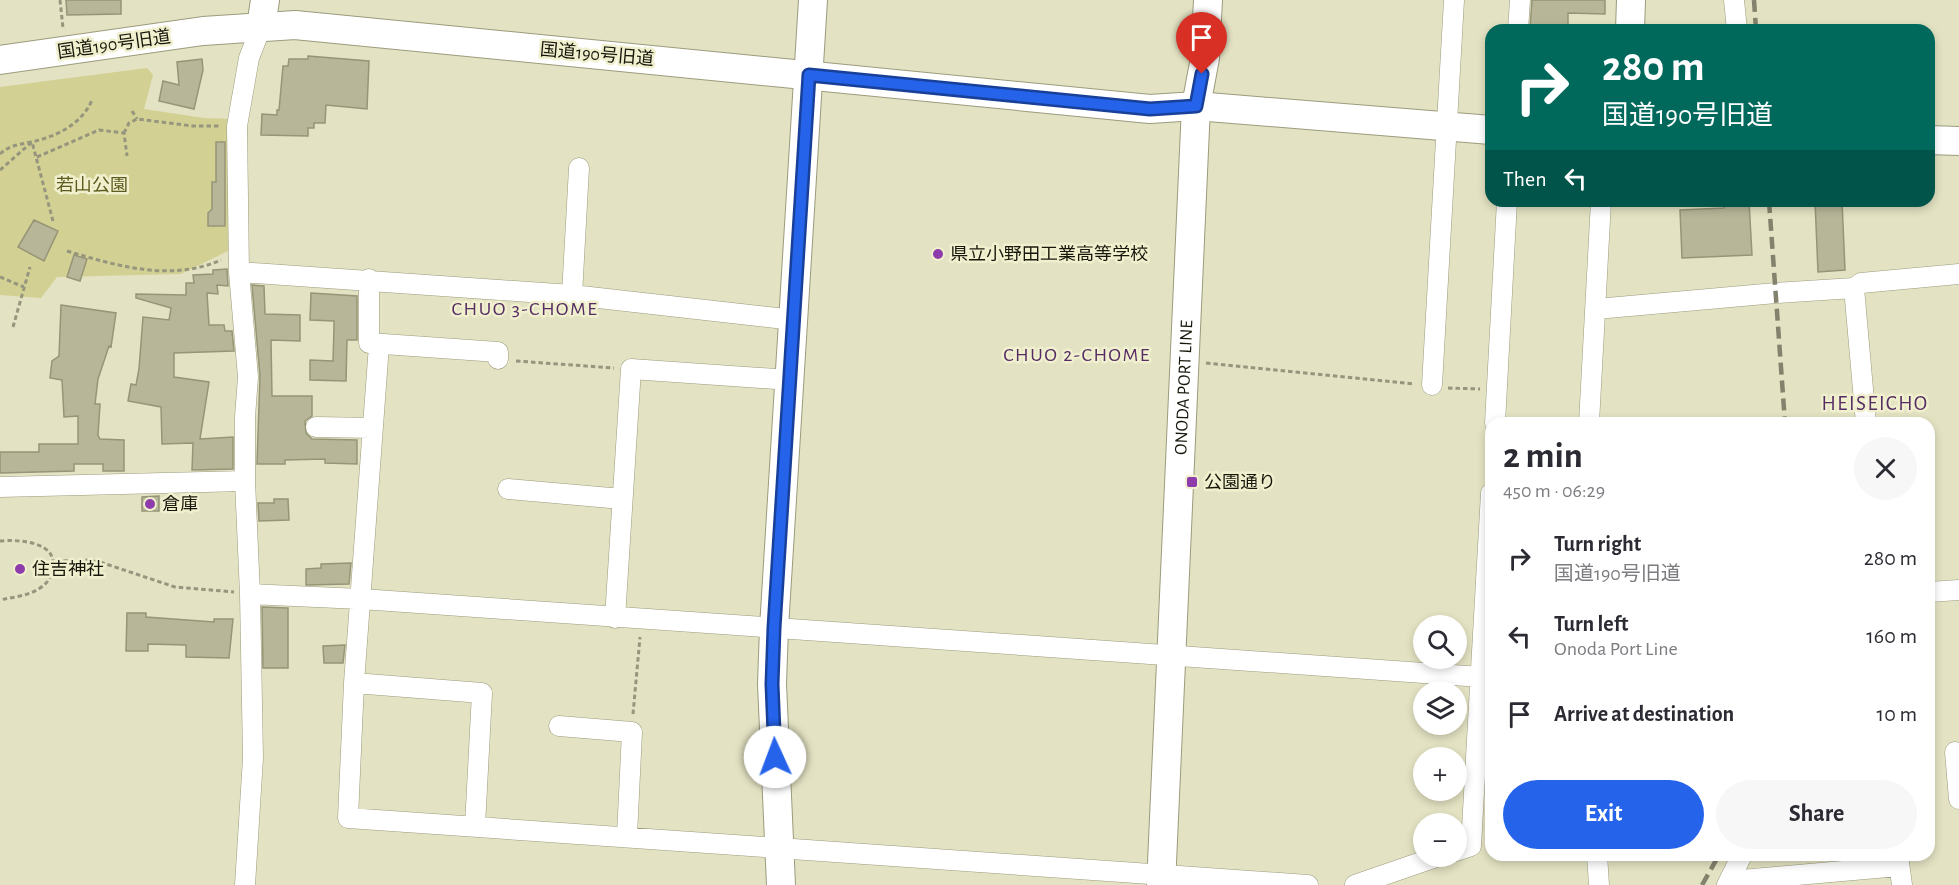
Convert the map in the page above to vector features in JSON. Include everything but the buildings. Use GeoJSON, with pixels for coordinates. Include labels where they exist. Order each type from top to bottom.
{"type":"FeatureCollection","features":[{"type":"Feature","properties":{"kind":"street"},"geometry":{"type":"LineString","coordinates":[[781,885],[772,684],[774,628],[813,0]]}},
{"type":"Feature","properties":{"kind":"street","name":"ONODA PORT LINE"},"geometry":{"type":"LineString","coordinates":[[1161,880],[1173,657],[1196,106],[1205,58],[1208,0]]}},
{"type":"Feature","properties":{"kind":"street"},"geometry":{"type":"LineString","coordinates":[[1432,385],[1454,0]]}},
{"type":"Feature","properties":{"kind":"street"},"geometry":{"type":"LineString","coordinates":[[1518,24],[1520,0]]}},
{"type":"Feature","properties":{"kind":"street"},"geometry":{"type":"LineString","coordinates":[[1630,24],[1631,0]]}},
{"type":"Feature","properties":{"kind":"street"},"geometry":{"type":"LineString","coordinates":[[1734,0],[1736,24]]}},
{"type":"Feature","properties":{"kind":"street","name":"国道190号旧道"},"geometry":{"type":"LineString","coordinates":[[0,60],[203,31],[263,13],[295,25],[1150,109],[1196,106],[1485,130]]}},
{"type":"Feature","properties":{"kind":"street"},"geometry":{"type":"LineString","coordinates":[[245,885],[253,758],[245,481],[245,417],[248,377],[239,262],[237,126],[249,58],[263,13]]}},
{"type":"Feature","properties":{"kind":"street"},"geometry":{"type":"LineString","coordinates":[[1935,140],[1959,141]]}},
{"type":"Feature","properties":{"kind":"street"},"geometry":{"type":"LineString","coordinates":[[572,295],[579,168]]}},
{"type":"Feature","properties":{"kind":"street"},"geometry":{"type":"LineString","coordinates":[[1495,417],[1507,207]]}},
{"type":"Feature","properties":{"kind":"street"},"geometry":{"type":"LineString","coordinates":[[1589,417],[1601,207]]}},
{"type":"Feature","properties":{"kind":"street"},"geometry":{"type":"LineString","coordinates":[[239,262],[369,279],[572,295],[794,320]]}},
{"type":"Feature","properties":{"kind":"street"},"geometry":{"type":"LineString","coordinates":[[1596,309],[1776,292],[1854,288],[1861,283],[1959,274]]}},
{"type":"Feature","properties":{"kind":"street"},"geometry":{"type":"LineString","coordinates":[[369,279],[369,343],[498,352],[498,359]]}},
{"type":"Feature","properties":{"kind":"street"},"geometry":{"type":"LineString","coordinates":[[1854,288],[1865,417]]}},
{"type":"Feature","properties":{"kind":"street"},"geometry":{"type":"LineString","coordinates":[[379,345],[354,683],[348,818],[627,836],[1161,880],[1308,885]]}},
{"type":"Feature","properties":{"kind":"street"},"geometry":{"type":"LineString","coordinates":[[615,618],[631,369],[790,380]]}},
{"type":"Feature","properties":{"kind":"street"},"geometry":{"type":"LineString","coordinates":[[316,427],[373,428]]}},
{"type":"Feature","properties":{"kind":"street"},"geometry":{"type":"LineString","coordinates":[[0,487],[245,481]]}},
{"type":"Feature","properties":{"kind":"street"},"geometry":{"type":"LineString","coordinates":[[508,489],[622,499]]}},
{"type":"Feature","properties":{"kind":"street"},"geometry":{"type":"LineString","coordinates":[[1935,592],[1959,590]]}},
{"type":"Feature","properties":{"kind":"street"},"geometry":{"type":"LineString","coordinates":[[250,594],[361,599],[1481,677]]}},
{"type":"Feature","properties":{"kind":"street"},"geometry":{"type":"LineString","coordinates":[[1467,847],[1471,846],[1481,677],[1485,648]]}},
{"type":"Feature","properties":{"kind":"street"},"geometry":{"type":"LineString","coordinates":[[354,683],[482,693],[475,826]]}},
{"type":"Feature","properties":{"kind":"street"},"geometry":{"type":"LineString","coordinates":[[559,726],[632,732],[627,836]]}},
{"type":"Feature","properties":{"kind":"street"},"geometry":{"type":"LineString","coordinates":[[1955,752],[1959,799]]}},
{"type":"Feature","properties":{"kind":"street"},"geometry":{"type":"LineString","coordinates":[[1597,861],[1599,885]]}},
{"type":"Feature","properties":{"kind":"street"},"geometry":{"type":"LineString","coordinates":[[1739,861],[1729,883],[1900,869]]}},
{"type":"Feature","properties":{"kind":"street"},"geometry":{"type":"LineString","coordinates":[[1355,885],[1413,865]]}},
{"type":"Feature","properties":{"kind":"path"},"geometry":{"type":"LineString","coordinates":[[60,0],[65,51]]}},
{"type":"Feature","properties":{"kind":"path"},"geometry":{"type":"LineString","coordinates":[[0,154],[10,146],[32,142],[75,125],[87,113],[92,100]]}},
{"type":"Feature","properties":{"kind":"path"},"geometry":{"type":"LineString","coordinates":[[132,111],[137,119]]}},
{"type":"Feature","properties":{"kind":"path"},"geometry":{"type":"LineString","coordinates":[[127,156],[124,133],[129,123],[137,119],[193,126],[237,126]]}},
{"type":"Feature","properties":{"kind":"path"},"geometry":{"type":"LineString","coordinates":[[38,157],[99,130],[124,133]]}},
{"type":"Feature","properties":{"kind":"path"},"geometry":{"type":"LineString","coordinates":[[32,142],[38,157],[52,221]]}},
{"type":"Feature","properties":{"kind":"path"},"geometry":{"type":"LineString","coordinates":[[0,170],[32,142]]}},
{"type":"Feature","properties":{"kind":"path"},"geometry":{"type":"LineString","coordinates":[[67,251],[121,266],[151,271],[187,271],[239,262]]}},
{"type":"Feature","properties":{"kind":"path"},"geometry":{"type":"LineString","coordinates":[[13,327],[30,267]]}},
{"type":"Feature","properties":{"kind":"path"},"geometry":{"type":"LineString","coordinates":[[0,277],[24,287]]}},
{"type":"Feature","properties":{"kind":"path"},"geometry":{"type":"LineString","coordinates":[[498,359],[631,369]]}},
{"type":"Feature","properties":{"kind":"path"},"geometry":{"type":"LineString","coordinates":[[1185,361],[1335,378],[1497,390]]}},
{"type":"Feature","properties":{"kind":"path"},"geometry":{"type":"LineString","coordinates":[[0,541],[38,545],[51,555],[54,563],[49,580],[41,588],[29,594],[0,600]]}},
{"type":"Feature","properties":{"kind":"path"},"geometry":{"type":"LineString","coordinates":[[41,565],[77,559],[100,562],[175,586],[250,594]]}},
{"type":"Feature","properties":{"kind":"path"},"geometry":{"type":"LineString","coordinates":[[632,732],[641,620]]}},
{"type":"Feature","properties":{"kind":"green space","name":"若山公園"},"geometry":{"type":"Polygon","coordinates":[[[147,68],[153,75],[144,109],[204,118],[230,119],[232,249],[181,274],[57,277],[41,298],[0,295],[0,87],[147,68]]]}},
{"type":"Feature","properties":{"kind":"railway"},"geometry":{"type":"LineString","coordinates":[[1754,0],[1756,24]]}},
{"type":"Feature","properties":{"kind":"railway"},"geometry":{"type":"LineString","coordinates":[[1769,207],[1785,417]]}},
{"type":"Feature","properties":{"kind":"railway"},"geometry":{"type":"LineString","coordinates":[[1702,885],[1716,861]]}},
{"type":"Feature","properties":{"kind":"place","name":"県立小野田工業高等学校"},"geometry":{"type":"Point","coordinates":[938,254]}},
{"type":"Feature","properties":{"kind":"place","name":"公園通り"},"geometry":{"type":"Point","coordinates":[1192,482]}},
{"type":"Feature","properties":{"kind":"place","name":"倉庫"},"geometry":{"type":"Point","coordinates":[150,504]}},
{"type":"Feature","properties":{"kind":"place","name":"住吉神社"},"geometry":{"type":"Point","coordinates":[20,569]}},
{"type":"Feature","properties":{"kind":"district","name":"CHUO 3-CHOME"},"geometry":{"type":"Point","coordinates":[525,308]}},
{"type":"Feature","properties":{"kind":"district","name":"CHUO 2-CHOME"},"geometry":{"type":"Point","coordinates":[1077,354]}},
{"type":"Feature","properties":{"kind":"district","name":"HEISEICHO"},"geometry":{"type":"Point","coordinates":[1875,403]}},
{"type":"Feature","properties":{"kind":"route"},"geometry":{"type":"LineString","coordinates":[[775,757],[772,684],[774,628],[809,75],[1150,109],[1196,106],[1202,74]]}}]}
